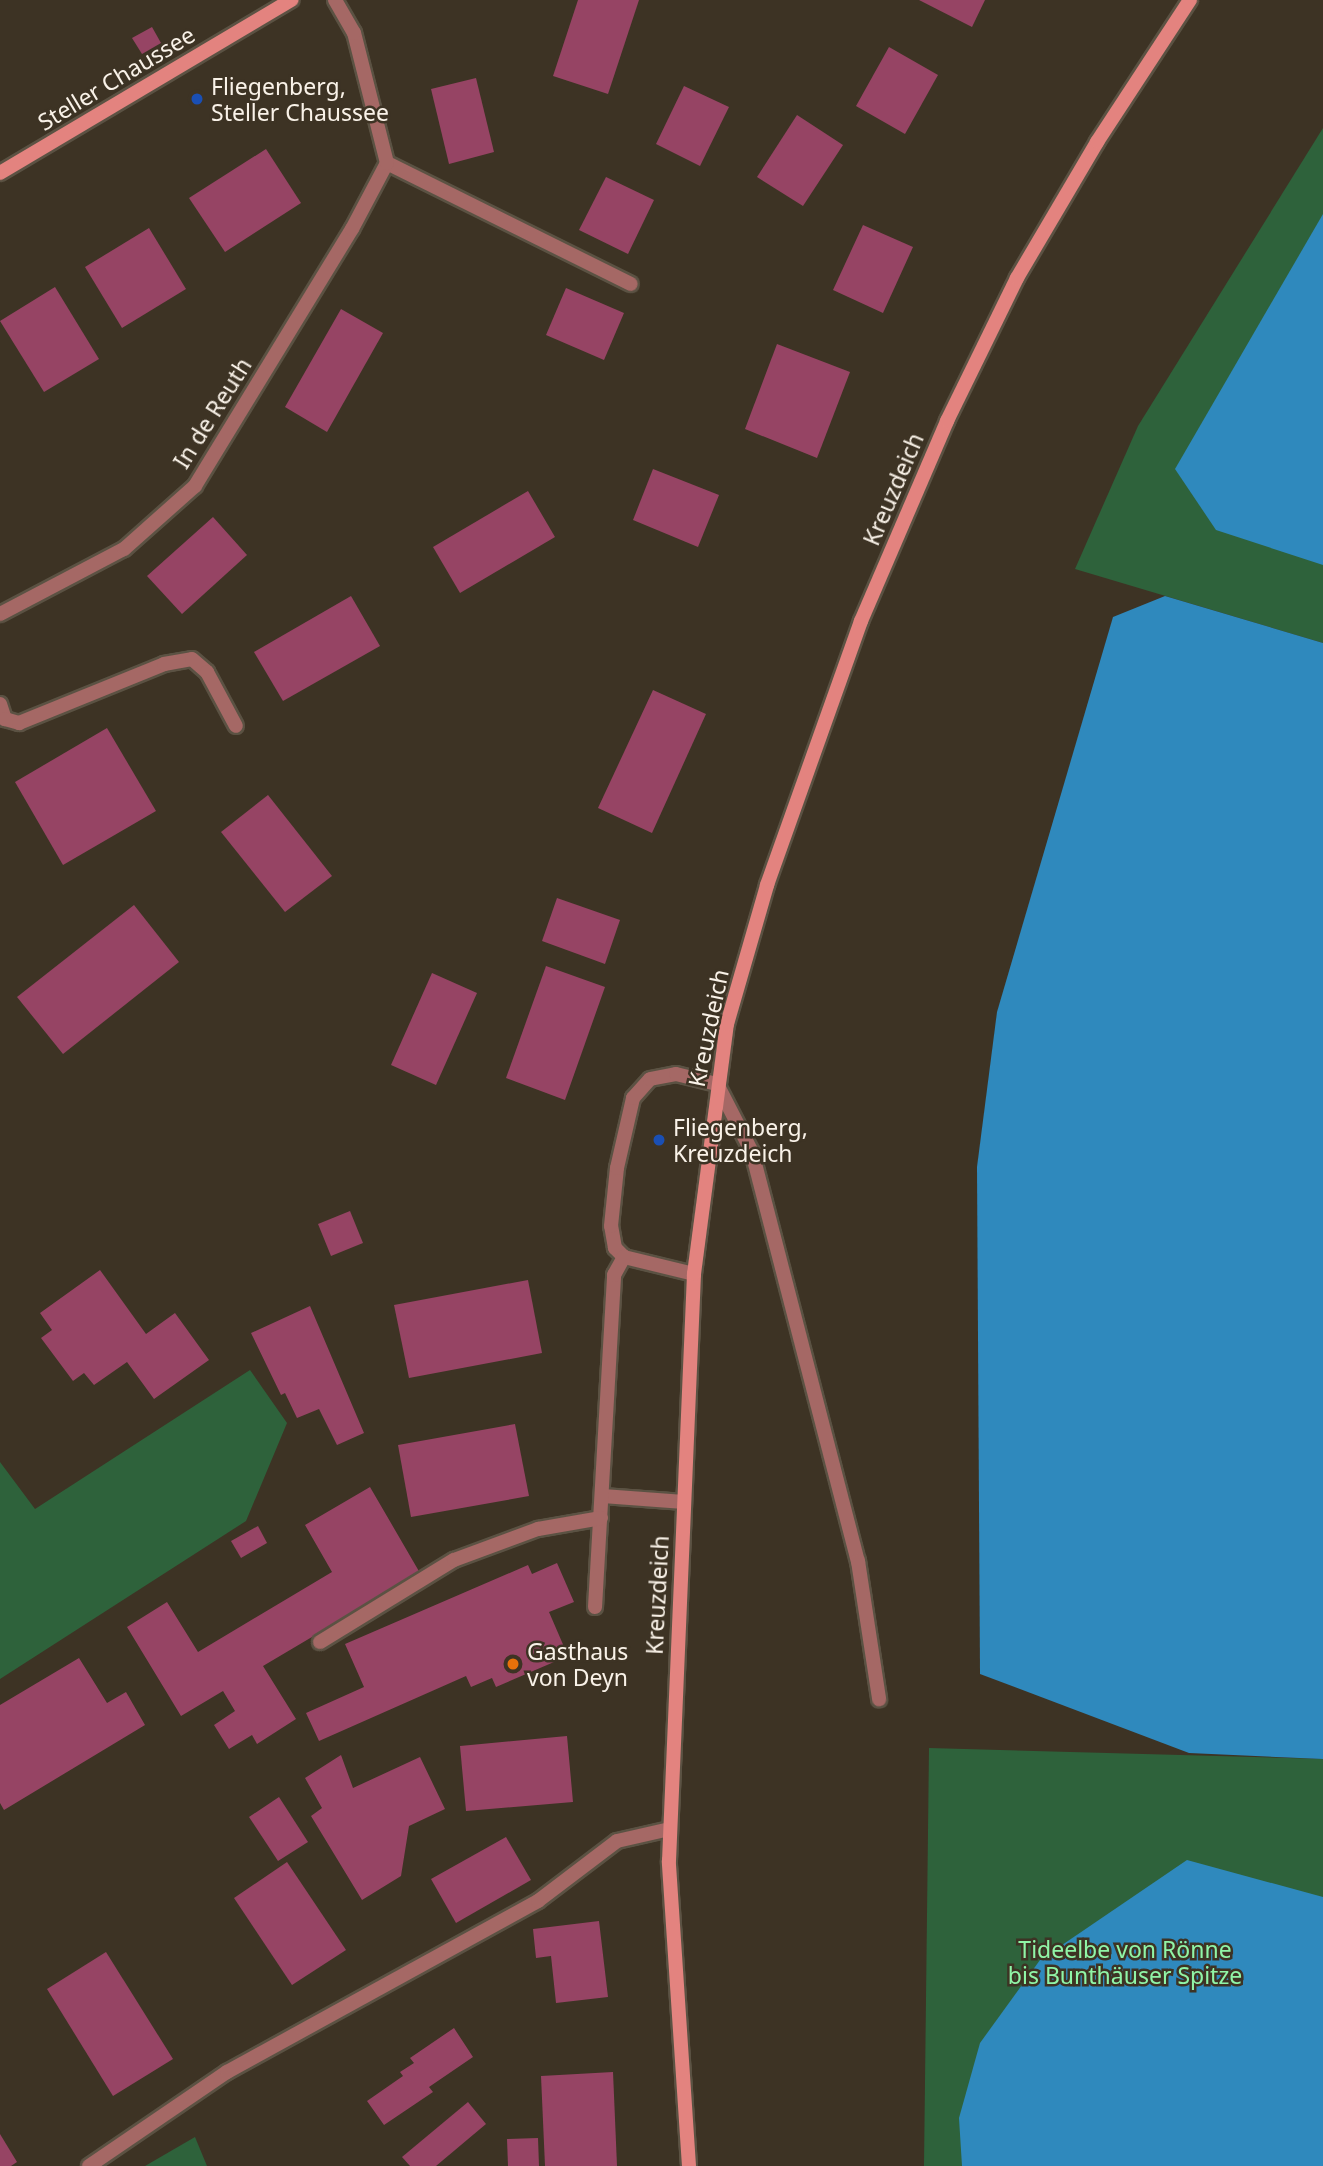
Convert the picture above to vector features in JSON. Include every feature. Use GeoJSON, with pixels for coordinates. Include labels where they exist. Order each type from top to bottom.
{"type":"FeatureCollection","features":[{"type":"Feature","properties":{"kind":"street","name":"Steller Chaussee"},"geometry":{"type":"LineString","coordinates":[[0,173],[291,0]]}},
{"type":"Feature","properties":{"kind":"street"},"geometry":{"type":"LineString","coordinates":[[335,0],[354,33],[387,163],[631,284]]}},
{"type":"Feature","properties":{"kind":"street","name":"Kreuzdeich"},"geometry":{"type":"LineString","coordinates":[[688,2166],[670,1829],[694,1274],[727,1024],[766,885],[861,621],[947,421],[1017,278],[1097,142],[1190,0]]}},
{"type":"Feature","properties":{"kind":"street","name":"In de Reuth"},"geometry":{"type":"LineString","coordinates":[[0,614],[124,549],[195,486],[352,229],[387,163]]}},
{"type":"Feature","properties":{"kind":"street"},"geometry":{"type":"LineString","coordinates":[[0,704],[5,719],[19,723],[164,664],[192,659],[207,672],[236,726]]}},
{"type":"Feature","properties":{"kind":"street"},"geometry":{"type":"LineString","coordinates":[[694,1274],[624,1257],[615,1248],[611,1226],[617,1168],[638,1090],[650,1079],[676,1074],[717,1084],[756,1165],[858,1562],[878,1699]]}},
{"type":"Feature","properties":{"kind":"street"},"geometry":{"type":"LineString","coordinates":[[595,1608],[614,1275],[624,1257]]}},
{"type":"Feature","properties":{"kind":"street"},"geometry":{"type":"LineString","coordinates":[[603,1496],[684,1502]]}},
{"type":"Feature","properties":{"kind":"street"},"geometry":{"type":"LineString","coordinates":[[320,1642],[454,1560],[538,1528],[601,1518]]}},
{"type":"Feature","properties":{"kind":"street"},"geometry":{"type":"LineString","coordinates":[[89,2166],[227,2073],[538,1900],[617,1841],[670,1829]]}},
{"type":"Feature","properties":{"kind":"green space"},"geometry":{"type":"Polygon","coordinates":[[[1323,128],[1323,643],[1075,569],[1138,426],[1323,128]]]}},
{"type":"Feature","properties":{"kind":"green space"},"geometry":{"type":"Polygon","coordinates":[[[250,1370],[287,1423],[246,1521],[0,1679],[0,1462],[35,1509],[250,1370]]]}},
{"type":"Feature","properties":{"kind":"green space","name":"Tideelbe von Rönne bis Bunthäuser Spitze"},"geometry":{"type":"Polygon","coordinates":[[[929,1748],[1323,1759],[1323,2166],[924,2166],[929,1748]]]}},
{"type":"Feature","properties":{"kind":"green space"},"geometry":{"type":"Polygon","coordinates":[[[195,2137],[207,2166],[145,2166],[195,2137]]]}},
{"type":"Feature","properties":{"kind":"water"},"geometry":{"type":"Polygon","coordinates":[[[1323,214],[1323,565],[1216,530],[1175,469],[1323,214]]]}},
{"type":"Feature","properties":{"kind":"water"},"geometry":{"type":"Polygon","coordinates":[[[1165,596],[1323,643],[1323,1759],[1189,1753],[980,1674],[977,1167],[997,1012],[1113,617],[1165,596]]]}},
{"type":"Feature","properties":{"kind":"water"},"geometry":{"type":"Polygon","coordinates":[[[1187,1860],[1323,1897],[1323,2166],[962,2166],[959,2118],[980,2043],[1040,1960],[1187,1860]]]}},
{"type":"Feature","properties":{"kind":"building"},"geometry":{"type":"Polygon","coordinates":[[[578,0],[639,0],[608,94],[553,76],[578,0]]]}},
{"type":"Feature","properties":{"kind":"building"},"geometry":{"type":"Polygon","coordinates":[[[919,0],[985,0],[972,27],[919,0]]]}},
{"type":"Feature","properties":{"kind":"building"},"geometry":{"type":"Polygon","coordinates":[[[152,27],[161,43],[142,54],[132,38],[152,27]]]}},
{"type":"Feature","properties":{"kind":"building"},"geometry":{"type":"Polygon","coordinates":[[[889,47],[938,75],[905,134],[856,106],[889,47]]]}},
{"type":"Feature","properties":{"kind":"building"},"geometry":{"type":"Polygon","coordinates":[[[476,78],[494,152],[449,164],[431,89],[476,78]]]}},
{"type":"Feature","properties":{"kind":"building"},"geometry":{"type":"Polygon","coordinates":[[[684,86],[729,107],[700,166],[656,144],[684,86]]]}},
{"type":"Feature","properties":{"kind":"building"},"geometry":{"type":"Polygon","coordinates":[[[797,115],[843,145],[803,206],[757,177],[797,115]]]}},
{"type":"Feature","properties":{"kind":"building"},"geometry":{"type":"Polygon","coordinates":[[[266,149],[301,203],[225,252],[189,198],[266,149]]]}},
{"type":"Feature","properties":{"kind":"building"},"geometry":{"type":"Polygon","coordinates":[[[606,177],[654,200],[628,254],[579,230],[606,177]]]}},
{"type":"Feature","properties":{"kind":"building"},"geometry":{"type":"Polygon","coordinates":[[[863,225],[913,247],[883,313],[833,290],[863,225]]]}},
{"type":"Feature","properties":{"kind":"building"},"geometry":{"type":"Polygon","coordinates":[[[149,228],[186,289],[122,328],[85,267],[149,228]]]}},
{"type":"Feature","properties":{"kind":"building"},"geometry":{"type":"Polygon","coordinates":[[[55,287],[99,359],[44,392],[0,321],[55,287]]]}},
{"type":"Feature","properties":{"kind":"building"},"geometry":{"type":"Polygon","coordinates":[[[566,288],[624,313],[604,360],[546,335],[566,288]]]}},
{"type":"Feature","properties":{"kind":"building"},"geometry":{"type":"Polygon","coordinates":[[[341,309],[383,333],[327,432],[285,407],[341,309]]]}},
{"type":"Feature","properties":{"kind":"building"},"geometry":{"type":"Polygon","coordinates":[[[777,344],[850,372],[817,458],[745,429],[777,344]]]}},
{"type":"Feature","properties":{"kind":"building"},"geometry":{"type":"Polygon","coordinates":[[[653,469],[719,495],[698,547],[633,520],[653,469]]]}},
{"type":"Feature","properties":{"kind":"building"},"geometry":{"type":"Polygon","coordinates":[[[528,491],[555,537],[460,593],[433,547],[528,491]]]}},
{"type":"Feature","properties":{"kind":"building"},"geometry":{"type":"Polygon","coordinates":[[[213,517],[247,555],[182,614],[147,576],[213,517]]]}},
{"type":"Feature","properties":{"kind":"building"},"geometry":{"type":"Polygon","coordinates":[[[351,596],[380,646],[283,701],[254,652],[351,596]]]}},
{"type":"Feature","properties":{"kind":"building"},"geometry":{"type":"Polygon","coordinates":[[[653,690],[706,714],[652,833],[598,808],[653,690]]]}},
{"type":"Feature","properties":{"kind":"building"},"geometry":{"type":"Polygon","coordinates":[[[107,728],[156,811],[63,865],[15,782],[107,728]]]}},
{"type":"Feature","properties":{"kind":"building"},"geometry":{"type":"Polygon","coordinates":[[[268,795],[332,876],[285,912],[221,832],[268,795]]]}},
{"type":"Feature","properties":{"kind":"building"},"geometry":{"type":"Polygon","coordinates":[[[557,898],[620,920],[605,964],[542,941],[557,898]]]}},
{"type":"Feature","properties":{"kind":"building"},"geometry":{"type":"Polygon","coordinates":[[[134,905],[179,962],[63,1054],[17,997],[134,905]]]}},
{"type":"Feature","properties":{"kind":"building"},"geometry":{"type":"Polygon","coordinates":[[[546,966],[605,987],[565,1100],[506,1078],[546,966]]]}},
{"type":"Feature","properties":{"kind":"building"},"geometry":{"type":"Polygon","coordinates":[[[432,973],[477,993],[436,1085],[391,1065],[432,973]]]}},
{"type":"Feature","properties":{"kind":"building"},"geometry":{"type":"Polygon","coordinates":[[[350,1211],[363,1243],[331,1256],[318,1224],[350,1211]]]}},
{"type":"Feature","properties":{"kind":"building"},"geometry":{"type":"Polygon","coordinates":[[[100,1270],[146,1334],[175,1313],[209,1360],[154,1399],[127,1362],[94,1385],[84,1373],[73,1381],[41,1338],[52,1330],[40,1313],[100,1270]]]}},
{"type":"Feature","properties":{"kind":"building"},"geometry":{"type":"Polygon","coordinates":[[[528,1280],[542,1353],[409,1378],[394,1305],[528,1280]]]}},
{"type":"Feature","properties":{"kind":"building"},"geometry":{"type":"Polygon","coordinates":[[[310,1306],[364,1433],[337,1445],[319,1409],[297,1418],[285,1393],[281,1395],[251,1333],[310,1306]]]}},
{"type":"Feature","properties":{"kind":"building"},"geometry":{"type":"Polygon","coordinates":[[[515,1424],[529,1496],[411,1517],[398,1445],[515,1424]]]}},
{"type":"Feature","properties":{"kind":"building"},"geometry":{"type":"Polygon","coordinates":[[[370,1487],[420,1573],[263,1666],[296,1719],[257,1744],[252,1735],[229,1749],[214,1725],[235,1711],[223,1691],[181,1716],[127,1627],[167,1602],[198,1652],[332,1572],[305,1525],[370,1487]]]}},
{"type":"Feature","properties":{"kind":"building"},"geometry":{"type":"Polygon","coordinates":[[[258,1526],[267,1543],[241,1558],[231,1541],[258,1526]]]}},
{"type":"Feature","properties":{"kind":"building"},"geometry":{"type":"Polygon","coordinates":[[[557,1563],[574,1602],[549,1612],[568,1656],[496,1687],[492,1678],[471,1687],[466,1676],[319,1741],[306,1713],[364,1687],[345,1644],[528,1565],[532,1574],[557,1563]]]}},
{"type":"Feature","properties":{"kind":"building"},"geometry":{"type":"Polygon","coordinates":[[[79,1658],[107,1703],[126,1692],[145,1725],[4,1810],[0,1803],[0,1705],[79,1658]]]}},
{"type":"Feature","properties":{"kind":"building"},"geometry":{"type":"Polygon","coordinates":[[[567,1736],[573,1802],[466,1811],[460,1746],[567,1736]]]}},
{"type":"Feature","properties":{"kind":"building"},"geometry":{"type":"Polygon","coordinates":[[[341,1755],[353,1788],[420,1757],[445,1809],[409,1826],[401,1876],[362,1900],[311,1816],[322,1808],[305,1778],[341,1755]]]}},
{"type":"Feature","properties":{"kind":"building"},"geometry":{"type":"Polygon","coordinates":[[[279,1797],[308,1842],[278,1861],[249,1817],[279,1797]]]}},
{"type":"Feature","properties":{"kind":"building"},"geometry":{"type":"Polygon","coordinates":[[[506,1837],[531,1880],[456,1923],[431,1879],[506,1837]]]}},
{"type":"Feature","properties":{"kind":"building"},"geometry":{"type":"Polygon","coordinates":[[[287,1862],[346,1950],[292,1985],[234,1898],[287,1862]]]}},
{"type":"Feature","properties":{"kind":"building"},"geometry":{"type":"Polygon","coordinates":[[[599,1921],[608,1997],[556,2003],[551,1956],[536,1958],[533,1929],[599,1921]]]}},
{"type":"Feature","properties":{"kind":"building"},"geometry":{"type":"Polygon","coordinates":[[[106,1952],[173,2059],[113,2096],[47,1989],[106,1952]]]}},
{"type":"Feature","properties":{"kind":"building"},"geometry":{"type":"Polygon","coordinates":[[[454,2028],[473,2057],[429,2087],[433,2092],[384,2125],[367,2101],[403,2076],[400,2072],[414,2063],[410,2058],[454,2028]]]}},
{"type":"Feature","properties":{"kind":"building"},"geometry":{"type":"Polygon","coordinates":[[[613,2072],[617,2166],[545,2166],[541,2076],[613,2072]]]}},
{"type":"Feature","properties":{"kind":"building"},"geometry":{"type":"Polygon","coordinates":[[[468,2102],[486,2124],[436,2166],[410,2166],[402,2157],[468,2102]]]}},
{"type":"Feature","properties":{"kind":"building"},"geometry":{"type":"Polygon","coordinates":[[[0,2134],[17,2162],[11,2166],[0,2166],[0,2134]]]}},
{"type":"Feature","properties":{"kind":"building"},"geometry":{"type":"Polygon","coordinates":[[[538,2138],[539,2166],[508,2166],[507,2139],[538,2138]]]}},
{"type":"Feature","properties":{"kind":"place","name":"Fliegenberg, Steller Chaussee"},"geometry":{"type":"Point","coordinates":[197,99]}},
{"type":"Feature","properties":{"kind":"place","name":"Fliegenberg, Kreuzdeich"},"geometry":{"type":"Point","coordinates":[659,1140]}},
{"type":"Feature","properties":{"kind":"place","name":"Gasthaus von Deyn"},"geometry":{"type":"Point","coordinates":[513,1664]}}]}
